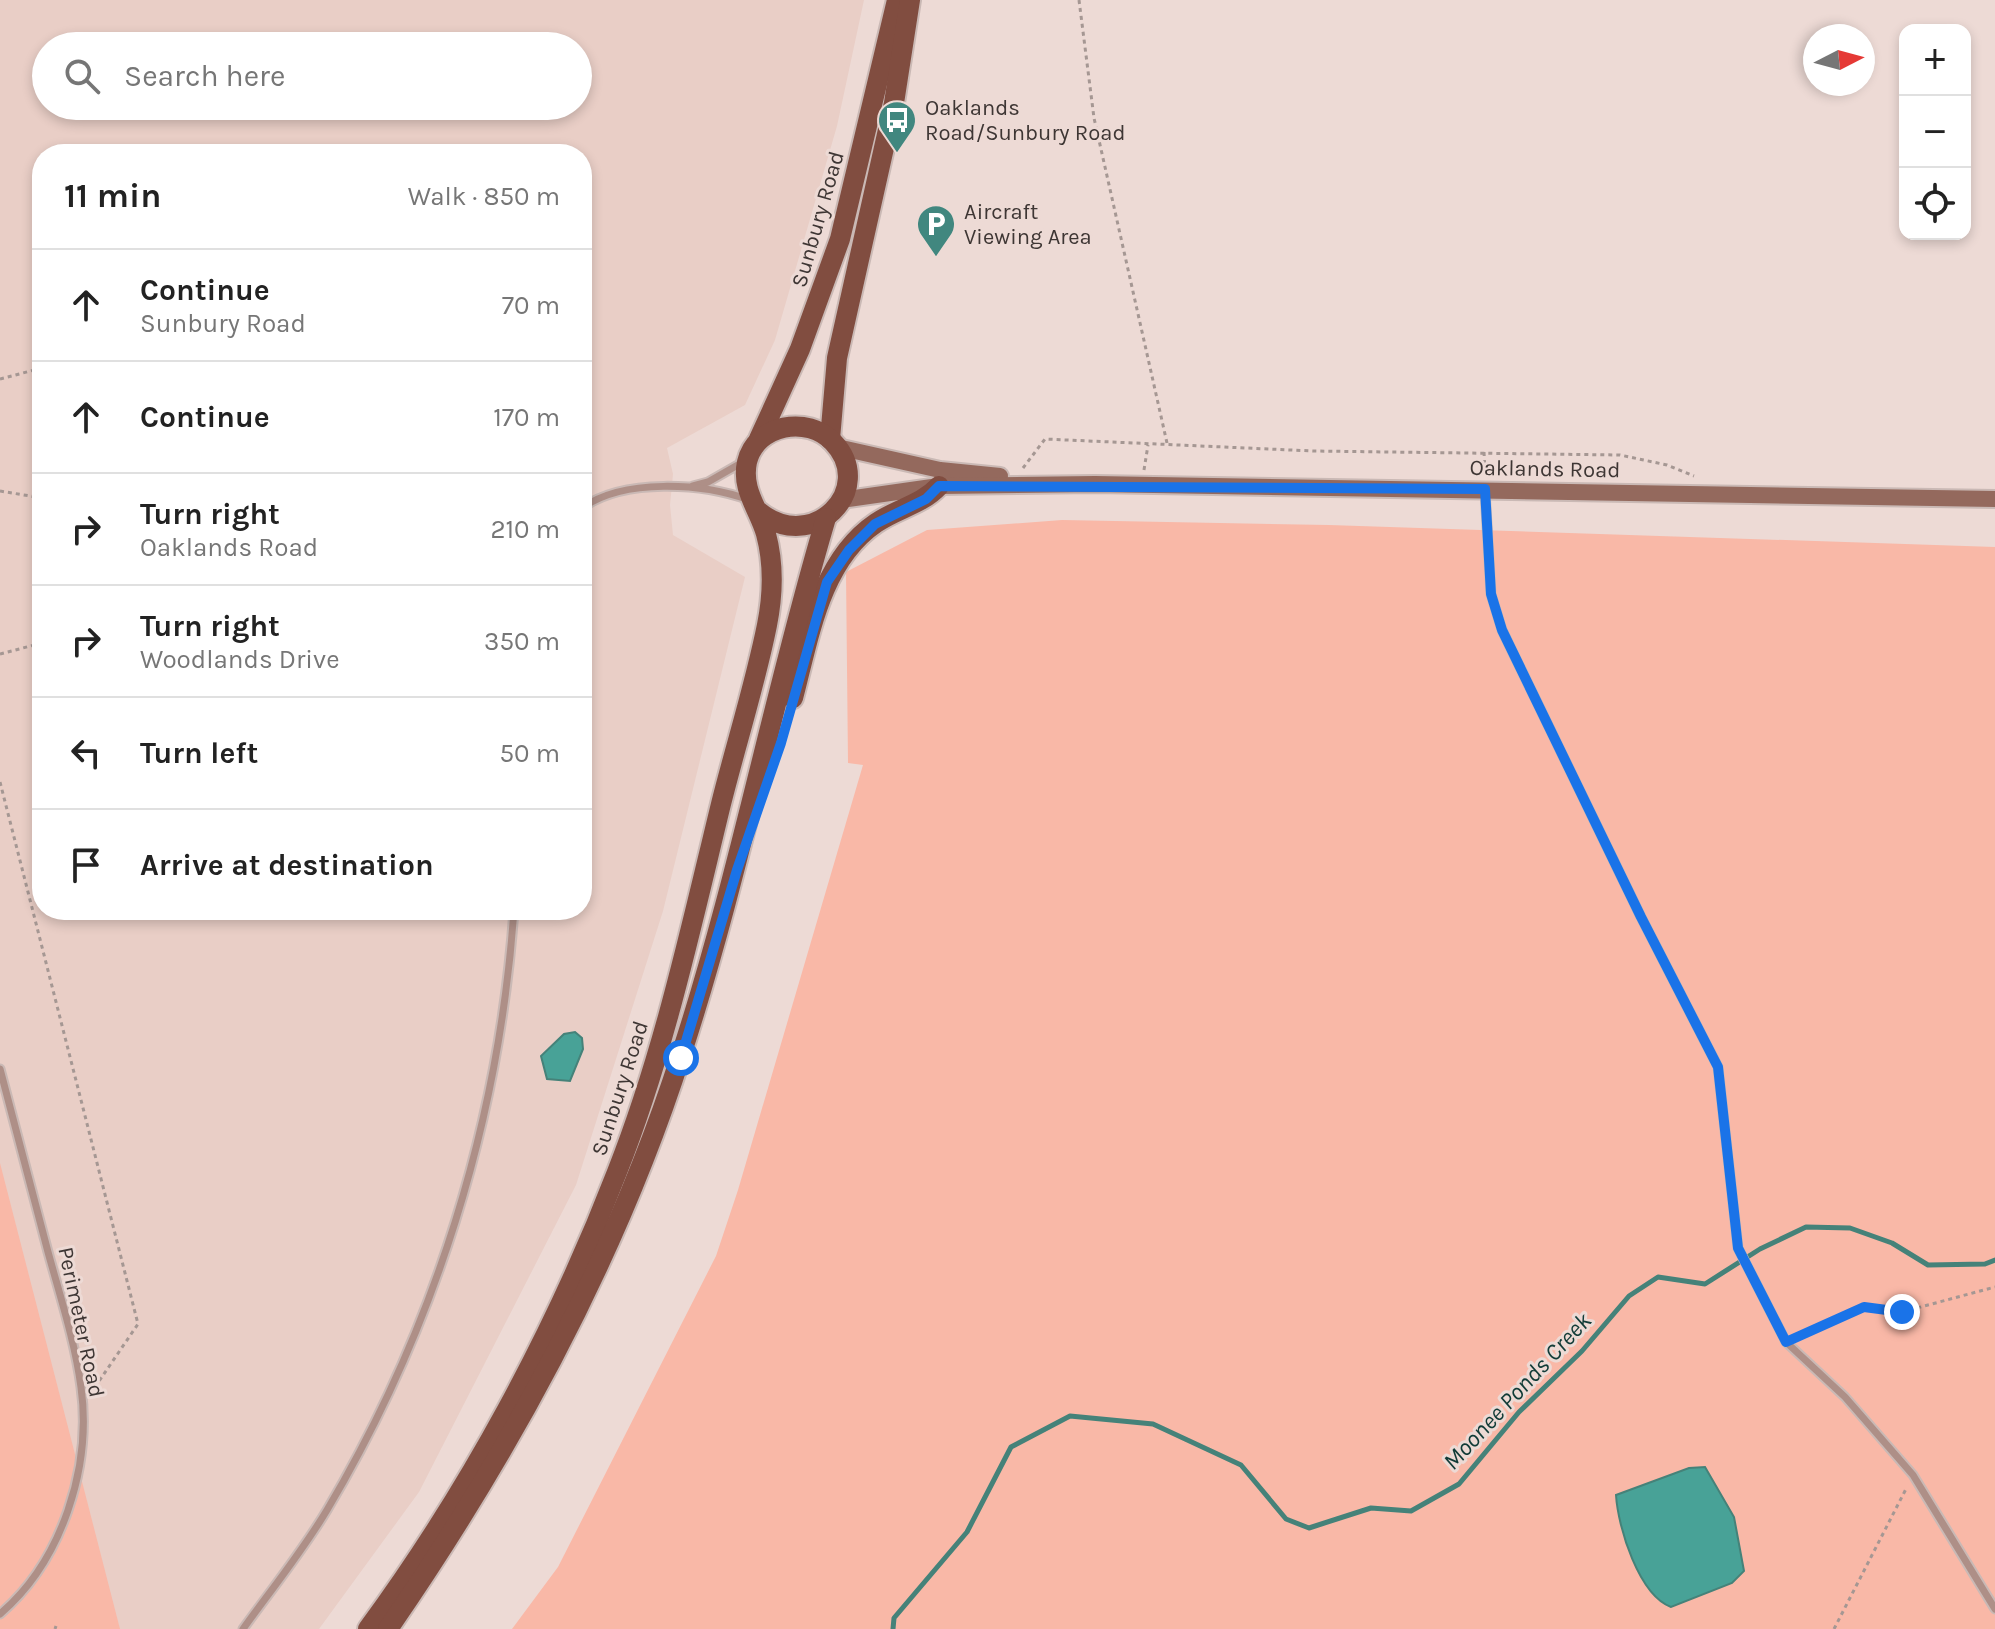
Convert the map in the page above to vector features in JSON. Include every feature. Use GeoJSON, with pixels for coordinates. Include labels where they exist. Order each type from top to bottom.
{"type":"FeatureCollection","features":[{"type":"Feature","properties":{"kind":"main road","name":"Sunbury Road"},"geometry":{"type":"LineString","coordinates":[[753,451],[800,349],[840,239],[897,0]]}},
{"type":"Feature","properties":{"kind":"main road","name":"Sunbury Road"},"geometry":{"type":"LineString","coordinates":[[834,443],[833,376],[894,103],[910,0]]}},
{"type":"Feature","properties":{"kind":"main road"},"geometry":{"type":"LineString","coordinates":[[785,426],[817,430],[834,443],[847,473],[841,500],[826,518],[798,528],[769,521],[754,506],[745,480],[753,451],[785,426]]}},
{"type":"Feature","properties":{"kind":"main road","name":"Oaklands Road"},"geometry":{"type":"LineString","coordinates":[[834,443],[940,478],[1142,485],[1995,499]]}},
{"type":"Feature","properties":{"kind":"main road","name":"Oaklands Road"},"geometry":{"type":"LineString","coordinates":[[841,500],[940,478],[1016,477],[1095,484]]}},
{"type":"Feature","properties":{"kind":"main road"},"geometry":{"type":"LineString","coordinates":[[737,870],[781,743],[827,582],[849,550],[875,524],[926,499],[940,478]]}},
{"type":"Feature","properties":{"kind":"main road","name":"Sunbury Road"},"geometry":{"type":"LineString","coordinates":[[368,1629],[481,1454],[540,1347],[622,1158],[680,972],[767,625],[772,574],[768,543],[754,506]]}},
{"type":"Feature","properties":{"kind":"main road","name":"Sunbury Road"},"geometry":{"type":"LineString","coordinates":[[388,1629],[510,1436],[558,1350],[613,1238],[681,1058],[737,870],[826,518]]}},
{"type":"Feature","properties":{"kind":"lane"},"geometry":{"type":"LineString","coordinates":[[592,503],[617,491],[687,487],[708,482],[753,451]]}},
{"type":"Feature","properties":{"kind":"lane"},"geometry":{"type":"LineString","coordinates":[[687,487],[723,492],[754,506]]}},
{"type":"Feature","properties":{"kind":"lane"},"geometry":{"type":"LineString","coordinates":[[1485,489],[1488,571],[1502,630],[1641,917],[1718,1067],[1738,1248],[1760,1285],[1786,1342],[1845,1397],[1913,1475],[1995,1609]]}},
{"type":"Feature","properties":{"kind":"lane"},"geometry":{"type":"LineString","coordinates":[[243,1629],[325,1513],[374,1425],[421,1323],[472,1168],[493,1076],[510,966],[513,920]]}},
{"type":"Feature","properties":{"kind":"lane","name":"Perimeter Road"},"geometry":{"type":"LineString","coordinates":[[0,1069],[76,1359],[83,1405],[80,1460],[65,1517],[37,1570],[0,1614]]}},
{"type":"Feature","properties":{"kind":"path"},"geometry":{"type":"LineString","coordinates":[[1079,0],[1094,118],[1168,444]]}},
{"type":"Feature","properties":{"kind":"path"},"geometry":{"type":"LineString","coordinates":[[0,379],[32,371]]}},
{"type":"Feature","properties":{"kind":"path"},"geometry":{"type":"LineString","coordinates":[[1016,477],[1045,439],[1313,451],[1620,455],[1667,465],[1733,493]]}},
{"type":"Feature","properties":{"kind":"path"},"geometry":{"type":"LineString","coordinates":[[1142,485],[1148,444]]}},
{"type":"Feature","properties":{"kind":"path"},"geometry":{"type":"LineString","coordinates":[[1484,451],[1485,489]]}},
{"type":"Feature","properties":{"kind":"path"},"geometry":{"type":"LineString","coordinates":[[0,491],[32,496]]}},
{"type":"Feature","properties":{"kind":"path"},"geometry":{"type":"LineString","coordinates":[[0,654],[32,646]]}},
{"type":"Feature","properties":{"kind":"path"},"geometry":{"type":"LineString","coordinates":[[0,782],[32,908]]}},
{"type":"Feature","properties":{"kind":"path"},"geometry":{"type":"LineString","coordinates":[[35,920],[138,1324],[83,1405]]}},
{"type":"Feature","properties":{"kind":"path"},"geometry":{"type":"LineString","coordinates":[[1786,1342],[1817,1331],[1864,1307],[1902,1312],[1995,1287]]}},
{"type":"Feature","properties":{"kind":"path"},"geometry":{"type":"LineString","coordinates":[[1834,1629],[1846,1611],[1913,1475]]}},
{"type":"Feature","properties":{"kind":"shaded area"},"geometry":{"type":"Polygon","coordinates":[[[0,0],[864,0],[837,126],[775,340],[745,405],[667,448],[673,474],[670,505],[673,535],[745,577],[663,911],[576,1185],[419,1492],[319,1629],[0,1629],[0,0]]]}},
{"type":"Feature","properties":{"kind":"shaded area"},"geometry":{"type":"Polygon","coordinates":[[[1062,520],[1329,525],[1995,547],[1995,1629],[512,1629],[558,1567],[716,1256],[738,1190],[863,765],[848,763],[846,572],[927,530],[1062,520]]]}},
{"type":"Feature","properties":{"kind":"shaded area"},"geometry":{"type":"Polygon","coordinates":[[[0,1163],[120,1629],[0,1629],[0,1163]]]}},
{"type":"Feature","properties":{"kind":"water"},"geometry":{"type":"Polygon","coordinates":[[[575,1032],[582,1038],[583,1049],[570,1081],[547,1079],[541,1056],[564,1034],[575,1032]]]}},
{"type":"Feature","properties":{"kind":"water"},"geometry":{"type":"Polygon","coordinates":[[[1705,1467],[1734,1517],[1744,1571],[1732,1583],[1671,1607],[1649,1589],[1632,1559],[1621,1525],[1616,1495],[1689,1468],[1705,1467]]]}},
{"type":"Feature","properties":{"kind":"waterway","name":"Moonee Ponds Creek"},"geometry":{"type":"LineString","coordinates":[[893,1629],[894,1618],[967,1532],[1011,1447],[1070,1416],[1153,1424],[1241,1465],[1286,1519],[1309,1528],[1371,1508],[1411,1511],[1459,1484],[1519,1412],[1582,1351],[1629,1296],[1658,1277],[1705,1284],[1760,1249],[1806,1227],[1850,1228],[1892,1243],[1928,1265],[1985,1264],[1995,1260]]}},
{"type":"Feature","properties":{"kind":"place","name":"Oaklands Road/Sunbury Road"},"geometry":{"type":"Point","coordinates":[897,154]}},
{"type":"Feature","properties":{"kind":"place","name":"Aircraft Viewing Area"},"geometry":{"type":"Point","coordinates":[936,258]}},
{"type":"Feature","properties":{"kind":"route"},"geometry":{"type":"LineString","coordinates":[[681,1058],[737,870],[781,743],[827,582],[849,550],[875,524],[916,505],[939,486],[1095,484],[1485,489],[1491,594],[1502,630],[1641,917],[1718,1067],[1738,1248],[1760,1285],[1786,1342],[1817,1331],[1864,1307],[1902,1312]]}}]}
